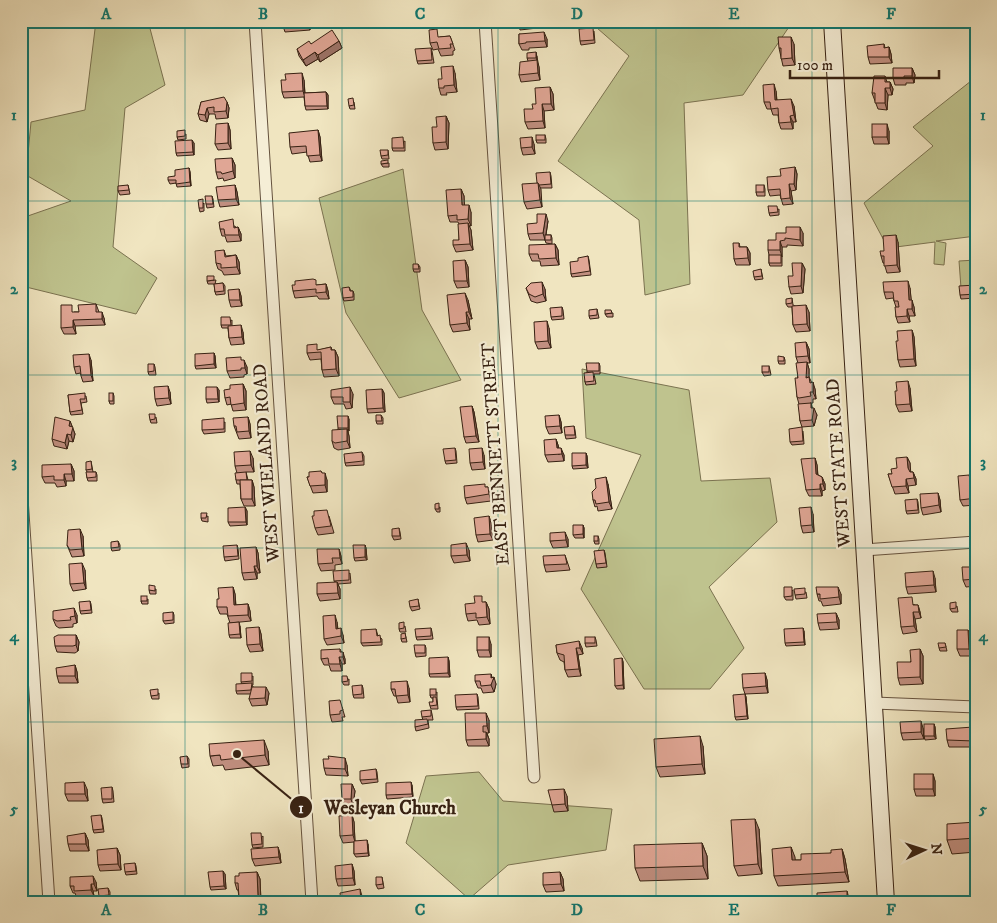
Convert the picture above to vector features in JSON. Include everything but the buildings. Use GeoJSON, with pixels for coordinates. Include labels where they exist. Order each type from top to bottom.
{"type":"FeatureCollection","features":[{"type":"Feature","properties":{"kind":"street","name":"WEST WIELAND ROAD"},"geometry":{"type":"LineString","coordinates":[[255,21],[312,902]]}},
{"type":"Feature","properties":{"kind":"street","name":"EAST BENNETT STREET"},"geometry":{"type":"LineString","coordinates":[[485,21],[534,777]]}},
{"type":"Feature","properties":{"kind":"street","name":"WEST STATE ROAD"},"geometry":{"type":"LineString","coordinates":[[832,21],[886,902]]}},
{"type":"Feature","properties":{"kind":"street"},"geometry":{"type":"LineString","coordinates":[[21,483],[49,902]]}},
{"type":"Feature","properties":{"kind":"street"},"geometry":{"type":"LineString","coordinates":[[864,550],[976,542]]}},
{"type":"Feature","properties":{"kind":"street"},"geometry":{"type":"LineString","coordinates":[[21,679],[34,680]]}},
{"type":"Feature","properties":{"kind":"street"},"geometry":{"type":"LineString","coordinates":[[874,703],[976,707]]}},
{"type":"Feature","properties":{"kind":"green space"},"geometry":{"type":"Polygon","coordinates":[[[96,21],[148,21],[165,85],[125,108],[113,247],[157,278],[136,314],[26,287],[22,218],[71,201],[26,175],[31,122],[85,110],[96,21]]]}},
{"type":"Feature","properties":{"kind":"green space"},"geometry":{"type":"Polygon","coordinates":[[[589,21],[793,21],[743,95],[684,103],[690,284],[645,295],[639,220],[558,161],[629,56],[589,21]]]}},
{"type":"Feature","properties":{"kind":"green space"},"geometry":{"type":"Polygon","coordinates":[[[976,77],[976,236],[936,241],[946,243],[944,265],[934,264],[935,242],[888,248],[864,203],[933,146],[913,127],[976,77]]]}},
{"type":"Feature","properties":{"kind":"green space"},"geometry":{"type":"Polygon","coordinates":[[[403,169],[422,310],[461,380],[399,398],[346,313],[319,198],[403,169]]]}},
{"type":"Feature","properties":{"kind":"green space"},"geometry":{"type":"Polygon","coordinates":[[[976,260],[976,287],[961,288],[959,261],[976,260]]]}},
{"type":"Feature","properties":{"kind":"green space"},"geometry":{"type":"Polygon","coordinates":[[[582,369],[689,390],[701,481],[770,478],[777,522],[709,587],[744,648],[710,689],[644,689],[581,589],[641,455],[586,438],[582,369]]]}},
{"type":"Feature","properties":{"kind":"green space"},"geometry":{"type":"Polygon","coordinates":[[[479,772],[503,801],[612,809],[606,850],[508,865],[469,899],[406,843],[426,776],[479,772]]]}},
{"type":"Feature","properties":{"kind":"place","name":"Wesleyan Church"},"geometry":{"type":"Point","coordinates":[237,754]}}]}
